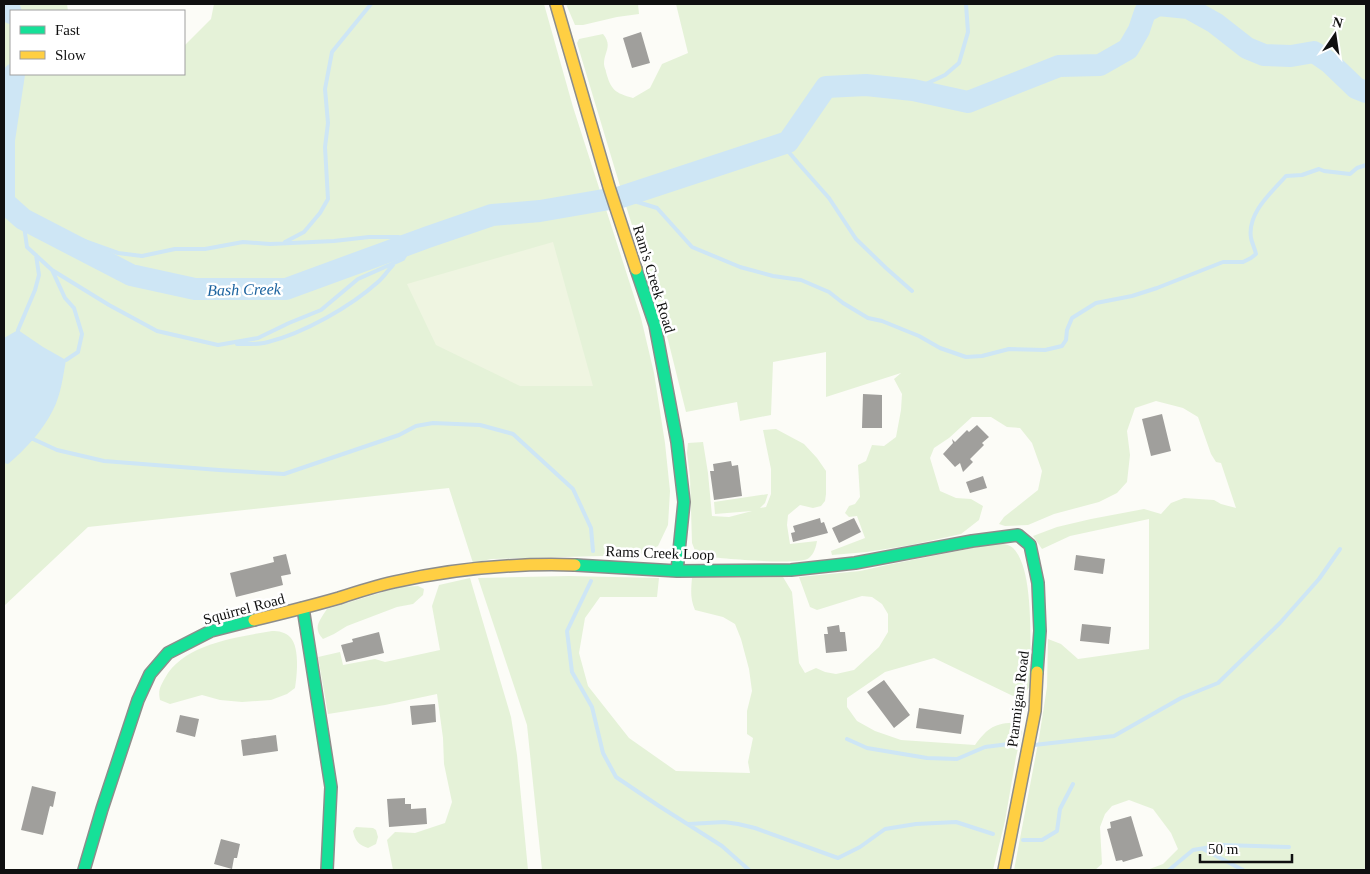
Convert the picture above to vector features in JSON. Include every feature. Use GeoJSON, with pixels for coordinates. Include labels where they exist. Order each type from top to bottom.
{"type":"FeatureCollection","features":[{"type":"Feature","properties":{"kind":"street","name":"Ram's Creek Road"},"geometry":{"type":"LineString","coordinates":[[556,4],[609,186],[655,325],[677,442],[684,502],[677,571]]}},
{"type":"Feature","properties":{"kind":"street","name":"Rams Creek Loop"},"geometry":{"type":"LineString","coordinates":[[303,608],[393,582],[483,568],[542,564],[578,564],[677,571],[791,570],[855,563],[972,541],[1018,535]]}},
{"type":"Feature","properties":{"kind":"street","name":"Ptarmigan Road"},"geometry":{"type":"LineString","coordinates":[[1004,870],[1034,711],[1040,631],[1038,583],[1034,560],[1030,545],[1018,535]]}},
{"type":"Feature","properties":{"kind":"street","name":"Squirrel Road"},"geometry":{"type":"LineString","coordinates":[[84,870],[138,700],[150,674],[168,653],[210,631],[303,608],[331,787],[327,870]]}},
{"type":"Feature","properties":{"kind":"green space"},"geometry":{"type":"Polygon","coordinates":[[[4,4],[67,4],[68,10],[10,10],[10,75],[185,75],[185,45],[211,19],[214,4],[544,4],[573,107],[641,318],[654,373],[670,491],[668,525],[658,546],[639,555],[491,559],[473,563],[449,488],[88,527],[4,606],[4,4]]]}},
{"type":"Feature","properties":{"kind":"green space"},"geometry":{"type":"Polygon","coordinates":[[[566,4],[638,4],[639,14],[575,25],[566,4]]]}},
{"type":"Feature","properties":{"kind":"green space"},"geometry":{"type":"Polygon","coordinates":[[[676,4],[1366,4],[1366,870],[1147,870],[1163,864],[1178,849],[1171,833],[1153,809],[1129,800],[1112,806],[1105,814],[1100,827],[1102,864],[1095,870],[1014,870],[1047,687],[1048,639],[1061,644],[1078,659],[1149,649],[1149,519],[1070,536],[1042,549],[1033,536],[1057,527],[1144,509],[1161,514],[1171,503],[1184,498],[1214,500],[1236,508],[1221,463],[1216,462],[1211,454],[1198,417],[1183,408],[1156,401],[1135,408],[1127,431],[1130,455],[1127,482],[1117,493],[1099,502],[1054,514],[1028,525],[1005,526],[999,524],[1004,517],[1038,490],[1042,471],[1032,443],[1020,428],[1007,427],[991,417],[972,417],[949,438],[934,448],[930,458],[940,491],[956,498],[971,499],[983,506],[979,520],[961,534],[911,545],[832,555],[831,551],[865,538],[857,516],[849,517],[845,513],[849,506],[855,504],[860,497],[858,465],[866,461],[872,445],[884,446],[896,437],[902,394],[894,379],[901,373],[826,397],[826,352],[773,362],[771,415],[740,421],[737,402],[686,412],[668,340],[577,43],[579,39],[603,34],[608,46],[604,64],[610,83],[618,92],[633,98],[650,88],[662,64],[688,53],[676,4]]]}},
{"type":"Feature","properties":{"kind":"green space"},"geometry":{"type":"Polygon","coordinates":[[[553,242],[593,386],[520,386],[436,345],[407,284],[553,242]]]}},
{"type":"Feature","properties":{"kind":"green space"},"geometry":{"type":"Polygon","coordinates":[[[776,429],[804,444],[826,471],[825,501],[821,506],[813,508],[800,505],[788,515],[787,525],[790,544],[817,541],[812,554],[809,558],[802,560],[775,561],[710,557],[701,556],[696,553],[692,543],[688,443],[703,442],[712,516],[729,517],[752,511],[715,514],[714,502],[768,494],[765,503],[760,508],[766,507],[771,494],[771,469],[763,430],[776,429]]]}},
{"type":"Feature","properties":{"kind":"green space"},"geometry":{"type":"Polygon","coordinates":[[[998,543],[1013,548],[1020,559],[1025,574],[1030,613],[1031,685],[1024,694],[1013,696],[934,658],[885,672],[847,698],[847,707],[857,721],[875,731],[901,740],[975,745],[994,726],[1006,723],[1022,723],[1022,732],[1005,821],[993,870],[542,870],[527,725],[478,578],[569,576],[659,578],[657,597],[600,597],[585,618],[579,653],[588,686],[629,738],[676,771],[750,773],[748,762],[753,738],[747,734],[747,711],[752,691],[749,669],[741,639],[735,624],[723,617],[695,610],[691,590],[692,578],[783,577],[792,592],[799,663],[805,673],[816,668],[836,674],[854,670],[879,647],[888,632],[888,614],[882,604],[872,597],[862,596],[817,610],[810,607],[799,577],[860,571],[998,543]]]}},
{"type":"Feature","properties":{"kind":"green space"},"geometry":{"type":"Polygon","coordinates":[[[470,578],[511,717],[517,755],[528,870],[393,870],[387,840],[395,832],[415,833],[445,823],[452,802],[444,764],[443,738],[437,694],[328,714],[318,657],[340,652],[343,665],[375,659],[385,662],[440,650],[432,606],[439,585],[470,578]]]}},
{"type":"Feature","properties":{"kind":"green space"},"geometry":{"type":"Polygon","coordinates":[[[418,586],[424,589],[423,595],[413,604],[397,607],[347,626],[323,639],[318,631],[318,624],[327,609],[399,587],[418,586]]]}},
{"type":"Feature","properties":{"kind":"green space"},"geometry":{"type":"Polygon","coordinates":[[[272,631],[288,635],[293,642],[297,654],[295,688],[287,694],[271,700],[242,702],[220,700],[202,695],[170,704],[160,700],[160,689],[165,678],[173,666],[184,657],[212,644],[272,631]]]}},
{"type":"Feature","properties":{"kind":"green space"},"geometry":{"type":"Polygon","coordinates":[[[356,827],[373,828],[376,830],[378,837],[376,844],[368,848],[360,844],[356,840],[353,831],[356,827]]]}},
{"type":"Feature","properties":{"kind":"water"},"geometry":{"type":"Polygon","coordinates":[[[18,330],[66,360],[58,398],[49,417],[34,439],[8,464],[4,463],[4,338],[18,330]]]}},
{"type":"Feature","properties":{"kind":"building"},"geometry":{"type":"Polygon","coordinates":[[[641,32],[650,63],[632,68],[623,38],[641,32]]]}},
{"type":"Feature","properties":{"kind":"building"},"geometry":{"type":"Polygon","coordinates":[[[863,394],[882,395],[882,428],[862,428],[863,394]]]}},
{"type":"Feature","properties":{"kind":"building"},"geometry":{"type":"Polygon","coordinates":[[[1162,414],[1171,451],[1151,456],[1142,419],[1162,414]]]}},
{"type":"Feature","properties":{"kind":"building"},"geometry":{"type":"Polygon","coordinates":[[[977,425],[989,437],[970,459],[973,462],[963,472],[960,463],[955,467],[943,454],[953,443],[952,439],[955,442],[967,430],[969,432],[977,425]]]}},
{"type":"Feature","properties":{"kind":"building"},"geometry":{"type":"Polygon","coordinates":[[[731,461],[732,466],[738,465],[742,496],[714,500],[710,471],[714,471],[713,464],[731,461]]]}},
{"type":"Feature","properties":{"kind":"building"},"geometry":{"type":"Polygon","coordinates":[[[983,476],[987,488],[970,493],[966,482],[983,476]]]}},
{"type":"Feature","properties":{"kind":"building"},"geometry":{"type":"Polygon","coordinates":[[[820,518],[821,523],[824,522],[828,533],[793,542],[791,533],[795,532],[793,526],[820,518]]]}},
{"type":"Feature","properties":{"kind":"building"},"geometry":{"type":"Polygon","coordinates":[[[854,518],[861,532],[839,543],[832,528],[854,518]]]}},
{"type":"Feature","properties":{"kind":"building"},"geometry":{"type":"Polygon","coordinates":[[[286,554],[291,574],[281,576],[283,585],[236,597],[230,573],[274,562],[273,557],[286,554]]]}},
{"type":"Feature","properties":{"kind":"building"},"geometry":{"type":"Polygon","coordinates":[[[1076,555],[1105,559],[1103,574],[1074,570],[1076,555]]]}},
{"type":"Feature","properties":{"kind":"building"},"geometry":{"type":"Polygon","coordinates":[[[1082,624],[1111,627],[1109,644],[1080,641],[1082,624]]]}},
{"type":"Feature","properties":{"kind":"building"},"geometry":{"type":"Polygon","coordinates":[[[839,625],[840,632],[845,632],[847,651],[826,653],[824,634],[828,634],[827,627],[839,625]]]}},
{"type":"Feature","properties":{"kind":"building"},"geometry":{"type":"Polygon","coordinates":[[[379,632],[384,653],[346,662],[341,645],[353,642],[352,639],[379,632]]]}},
{"type":"Feature","properties":{"kind":"building"},"geometry":{"type":"Polygon","coordinates":[[[884,680],[910,715],[894,728],[867,692],[884,680]]]}},
{"type":"Feature","properties":{"kind":"building"},"geometry":{"type":"Polygon","coordinates":[[[435,704],[436,722],[412,725],[410,706],[435,704]]]}},
{"type":"Feature","properties":{"kind":"building"},"geometry":{"type":"Polygon","coordinates":[[[919,708],[964,715],[961,734],[916,728],[919,708]]]}},
{"type":"Feature","properties":{"kind":"building"},"geometry":{"type":"Polygon","coordinates":[[[180,715],[199,719],[195,737],[176,732],[180,715]]]}},
{"type":"Feature","properties":{"kind":"building"},"geometry":{"type":"Polygon","coordinates":[[[276,735],[278,751],[243,756],[241,740],[276,735]]]}},
{"type":"Feature","properties":{"kind":"building"},"geometry":{"type":"Polygon","coordinates":[[[32,786],[56,792],[53,807],[50,806],[43,835],[21,830],[32,786]]]}},
{"type":"Feature","properties":{"kind":"building"},"geometry":{"type":"Polygon","coordinates":[[[405,798],[405,804],[411,804],[411,809],[426,808],[427,824],[389,827],[387,799],[405,798]]]}},
{"type":"Feature","properties":{"kind":"building"},"geometry":{"type":"Polygon","coordinates":[[[1131,816],[1143,856],[1123,862],[1122,860],[1116,861],[1107,829],[1111,828],[1110,822],[1131,816]]]}},
{"type":"Feature","properties":{"kind":"building"},"geometry":{"type":"Polygon","coordinates":[[[221,839],[240,844],[232,869],[214,864],[221,839]]]}},
{"type":"Feature","properties":{"kind":"waterway","name":"Bash Creek"},"geometry":{"type":"LineString","coordinates":[[8,4],[10,10]]}},
{"type":"Feature","properties":{"kind":"waterway"},"geometry":{"type":"LineString","coordinates":[[285,242],[304,232],[320,213],[328,199],[325,147],[328,123],[325,89],[332,52],[371,4]]}},
{"type":"Feature","properties":{"kind":"waterway"},"geometry":{"type":"LineString","coordinates":[[913,90],[945,75],[959,63],[968,32],[966,4]]}},
{"type":"Feature","properties":{"kind":"waterway"},"geometry":{"type":"LineString","coordinates":[[14,75],[4,140],[4,202],[23,219],[131,275],[195,289],[286,289],[492,215],[540,211],[621,197],[788,142],[826,87],[866,85],[913,90],[968,102],[1059,66],[1100,65],[1128,49],[1139,30],[1145,12],[1158,5],[1188,8],[1215,23],[1247,48],[1264,55],[1291,56],[1314,52],[1330,63],[1356,88],[1366,92]]}},
{"type":"Feature","properties":{"kind":"waterway"},"geometry":{"type":"LineString","coordinates":[[782,144],[829,198],[856,239],[912,291]]}},
{"type":"Feature","properties":{"kind":"waterway"},"geometry":{"type":"LineString","coordinates":[[621,197],[657,208],[692,247],[740,267],[773,276],[801,280],[829,292],[868,318],[882,321],[919,336],[940,348],[966,357],[982,356],[1009,349],[1045,350],[1062,346],[1066,340],[1067,330],[1072,318],[1096,303],[1132,296],[1157,288],[1223,262],[1243,262],[1256,254],[1251,238],[1251,229],[1256,212],[1267,196],[1286,176],[1302,175],[1319,169],[1350,174],[1357,168],[1366,165]]}},
{"type":"Feature","properties":{"kind":"waterway"},"geometry":{"type":"LineString","coordinates":[[23,219],[27,247],[52,270],[109,305],[157,331],[218,345],[258,338],[321,310],[358,279],[403,259],[413,242],[398,237],[369,237],[334,241],[270,244],[243,242],[205,249],[175,249],[142,256],[118,253],[51,229],[38,227]]}},
{"type":"Feature","properties":{"kind":"waterway"},"geometry":{"type":"LineString","coordinates":[[18,330],[35,290],[39,275],[36,255]]}},
{"type":"Feature","properties":{"kind":"waterway"},"geometry":{"type":"LineString","coordinates":[[237,344],[264,343],[311,326],[354,301],[380,280],[393,265]]}},
{"type":"Feature","properties":{"kind":"waterway"},"geometry":{"type":"LineString","coordinates":[[52,270],[65,298],[74,308],[82,334],[78,352],[66,360]]}},
{"type":"Feature","properties":{"kind":"waterway"},"geometry":{"type":"LineString","coordinates":[[33,439],[57,450],[104,461],[284,474],[399,435],[416,426],[433,423],[480,425],[513,434],[573,489],[591,528],[593,551]]}},
{"type":"Feature","properties":{"kind":"waterway"},"geometry":{"type":"LineString","coordinates":[[1034,745],[1114,736],[1181,698],[1218,683],[1280,623],[1319,579],[1340,549]]}},
{"type":"Feature","properties":{"kind":"waterway"},"geometry":{"type":"LineString","coordinates":[[591,581],[567,631],[572,672],[592,707],[603,753],[616,777],[722,846],[749,870]]}},
{"type":"Feature","properties":{"kind":"waterway"},"geometry":{"type":"LineString","coordinates":[[847,739],[867,748],[927,758],[957,759],[985,747],[1017,743]]}},
{"type":"Feature","properties":{"kind":"waterway"},"geometry":{"type":"LineString","coordinates":[[1023,840],[1042,840],[1057,831],[1060,809],[1073,784]]}},
{"type":"Feature","properties":{"kind":"waterway"},"geometry":{"type":"LineString","coordinates":[[689,824],[724,822],[738,824],[755,828],[838,858],[860,847],[885,829],[916,824],[956,822],[993,834]]}},
{"type":"Feature","properties":{"kind":"waterway"},"geometry":{"type":"LineString","coordinates":[[1169,870],[1193,850],[1223,845],[1289,847]]}},
{"type":"Feature","properties":{"kind":"waterway"},"geometry":{"type":"LineString","coordinates":[[1203,849],[1243,870]]}},
{"type":"Feature","properties":{"kind":"traffic: fast"},"geometry":{"type":"LineString","coordinates":[[636,269],[655,325],[677,442],[684,502],[677,571]]}},
{"type":"Feature","properties":{"kind":"traffic: fast"},"geometry":{"type":"LineString","coordinates":[[575,565],[677,571],[791,570],[855,563],[972,541],[1018,535],[1030,545],[1038,583],[1040,631],[1037,672]]}},
{"type":"Feature","properties":{"kind":"traffic: fast"},"geometry":{"type":"LineString","coordinates":[[303,608],[331,787],[327,870]]}},
{"type":"Feature","properties":{"kind":"traffic: fast"},"geometry":{"type":"LineString","coordinates":[[84,870],[138,700],[150,674],[168,653],[211,631],[254,620]]}},
{"type":"Feature","properties":{"kind":"traffic: slow"},"geometry":{"type":"LineString","coordinates":[[556,4],[609,187],[636,269]]}},
{"type":"Feature","properties":{"kind":"traffic: slow"},"geometry":{"type":"LineString","coordinates":[[254,620],[416,577],[507,566],[575,565]]}},
{"type":"Feature","properties":{"kind":"traffic: slow"},"geometry":{"type":"LineString","coordinates":[[1004,870],[1035,711],[1037,672]]}}]}
